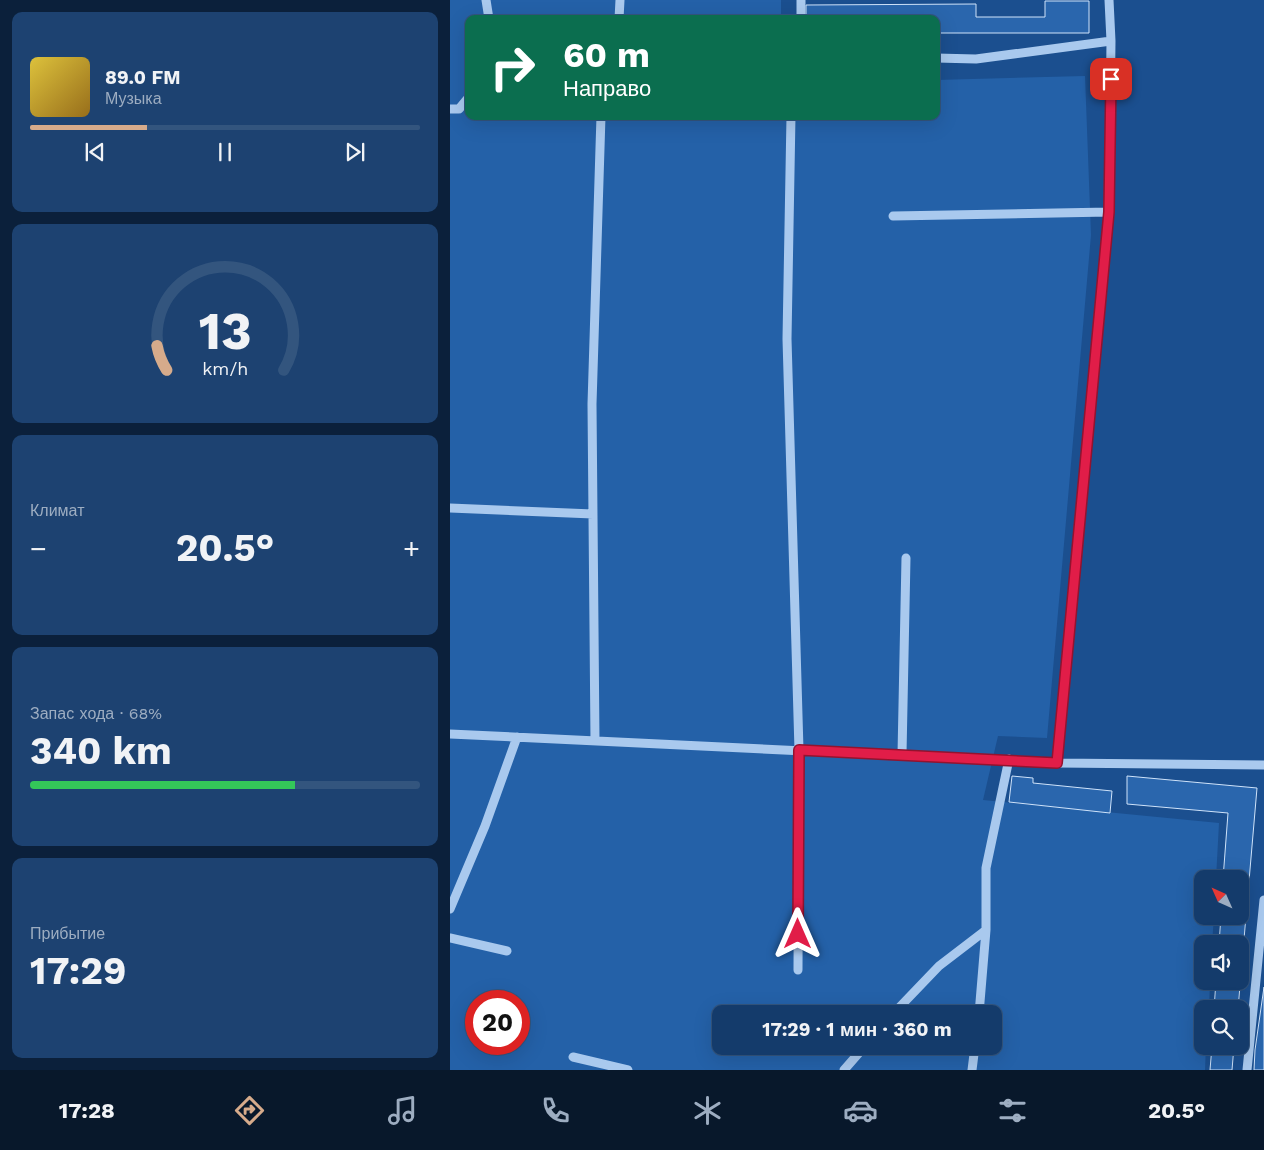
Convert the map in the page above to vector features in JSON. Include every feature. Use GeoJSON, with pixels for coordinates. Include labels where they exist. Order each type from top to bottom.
{"type":"FeatureCollection","features":[{"type":"Feature","properties":{"kind":"street"},"geometry":{"type":"LineString","coordinates":[[486,0],[488,15]]}},
{"type":"Feature","properties":{"kind":"street"},"geometry":{"type":"LineString","coordinates":[[618,15],[620,0]]}},
{"type":"Feature","properties":{"kind":"street"},"geometry":{"type":"LineString","coordinates":[[801,0],[801,15]]}},
{"type":"Feature","properties":{"kind":"street"},"geometry":{"type":"LineString","coordinates":[[1057,763],[1109,212],[1111,41],[1109,0]]}},
{"type":"Feature","properties":{"kind":"street"},"geometry":{"type":"LineString","coordinates":[[940,58],[976,59],[1111,41]]}},
{"type":"Feature","properties":{"kind":"street"},"geometry":{"type":"LineString","coordinates":[[450,109],[459,109],[465,102]]}},
{"type":"Feature","properties":{"kind":"street"},"geometry":{"type":"LineString","coordinates":[[595,741],[592,404],[601,120]]}},
{"type":"Feature","properties":{"kind":"street"},"geometry":{"type":"LineString","coordinates":[[791,120],[787,340],[799,750],[798,970]]}},
{"type":"Feature","properties":{"kind":"street"},"geometry":{"type":"LineString","coordinates":[[893,216],[1109,212]]}},
{"type":"Feature","properties":{"kind":"street"},"geometry":{"type":"LineString","coordinates":[[450,508],[593,514]]}},
{"type":"Feature","properties":{"kind":"street"},"geometry":{"type":"LineString","coordinates":[[902,754],[906,558]]}},
{"type":"Feature","properties":{"kind":"street"},"geometry":{"type":"LineString","coordinates":[[450,734],[1009,759],[1057,763],[1264,766]]}},
{"type":"Feature","properties":{"kind":"street"},"geometry":{"type":"LineString","coordinates":[[450,909],[485,826],[517,737]]}},
{"type":"Feature","properties":{"kind":"street"},"geometry":{"type":"LineString","coordinates":[[980,1005],[986,930],[986,868],[1009,759]]}},
{"type":"Feature","properties":{"kind":"street"},"geometry":{"type":"LineString","coordinates":[[1247,1070],[1264,900]]}},
{"type":"Feature","properties":{"kind":"street"},"geometry":{"type":"LineString","coordinates":[[902,1005],[939,966],[986,930]]}},
{"type":"Feature","properties":{"kind":"street"},"geometry":{"type":"LineString","coordinates":[[450,938],[507,951]]}},
{"type":"Feature","properties":{"kind":"street"},"geometry":{"type":"LineString","coordinates":[[844,1070],[857,1055]]}},
{"type":"Feature","properties":{"kind":"street"},"geometry":{"type":"LineString","coordinates":[[972,1070],[974,1055]]}},
{"type":"Feature","properties":{"kind":"street"},"geometry":{"type":"LineString","coordinates":[[574,1057],[628,1070]]}},
{"type":"Feature","properties":{"kind":"shaded area"},"geometry":{"type":"Polygon","coordinates":[[[450,0],[781,0],[781,15],[465,15],[465,120],[940,120],[940,80],[1085,76],[1091,235],[1047,738],[998,736],[983,800],[1219,823],[1216,870],[1194,870],[1194,925],[1213,925],[1213,935],[1194,935],[1194,990],[1210,990],[1209,1000],[1194,1000],[1194,1055],[1206,1055],[1205,1070],[450,1070],[450,0]]]}},
{"type":"Feature","properties":{"kind":"building"},"geometry":{"type":"Polygon","coordinates":[[[1045,1],[1089,1],[1089,33],[940,33],[940,15],[806,15],[806,5],[976,4],[976,17],[1045,17],[1045,1]]]}},
{"type":"Feature","properties":{"kind":"building"},"geometry":{"type":"Polygon","coordinates":[[[1012,776],[1033,778],[1033,783],[1112,791],[1110,813],[1009,802],[1012,776]]]}},
{"type":"Feature","properties":{"kind":"building"},"geometry":{"type":"Polygon","coordinates":[[[1127,776],[1257,788],[1249,881],[1249,870],[1224,870],[1228,813],[1127,804],[1127,776]]]}},
{"type":"Feature","properties":{"kind":"building"},"geometry":{"type":"Polygon","coordinates":[[[1220,925],[1245,925],[1244,935],[1220,935],[1220,925]]]}},
{"type":"Feature","properties":{"kind":"building"},"geometry":{"type":"Polygon","coordinates":[[[1264,987],[1264,1070],[1254,1070],[1255,1050],[1264,987]]]}},
{"type":"Feature","properties":{"kind":"building"},"geometry":{"type":"Polygon","coordinates":[[[1215,990],[1240,990],[1239,1000],[1215,1000],[1215,990]]]}},
{"type":"Feature","properties":{"kind":"building"},"geometry":{"type":"Polygon","coordinates":[[[1211,1055],[1233,1055],[1232,1070],[1210,1070],[1211,1055]]]}},
{"type":"Feature","properties":{"kind":"route"},"geometry":{"type":"LineString","coordinates":[[798,934],[799,750],[1009,759],[1057,763],[1104,248],[1109,212],[1111,79]]}}]}
